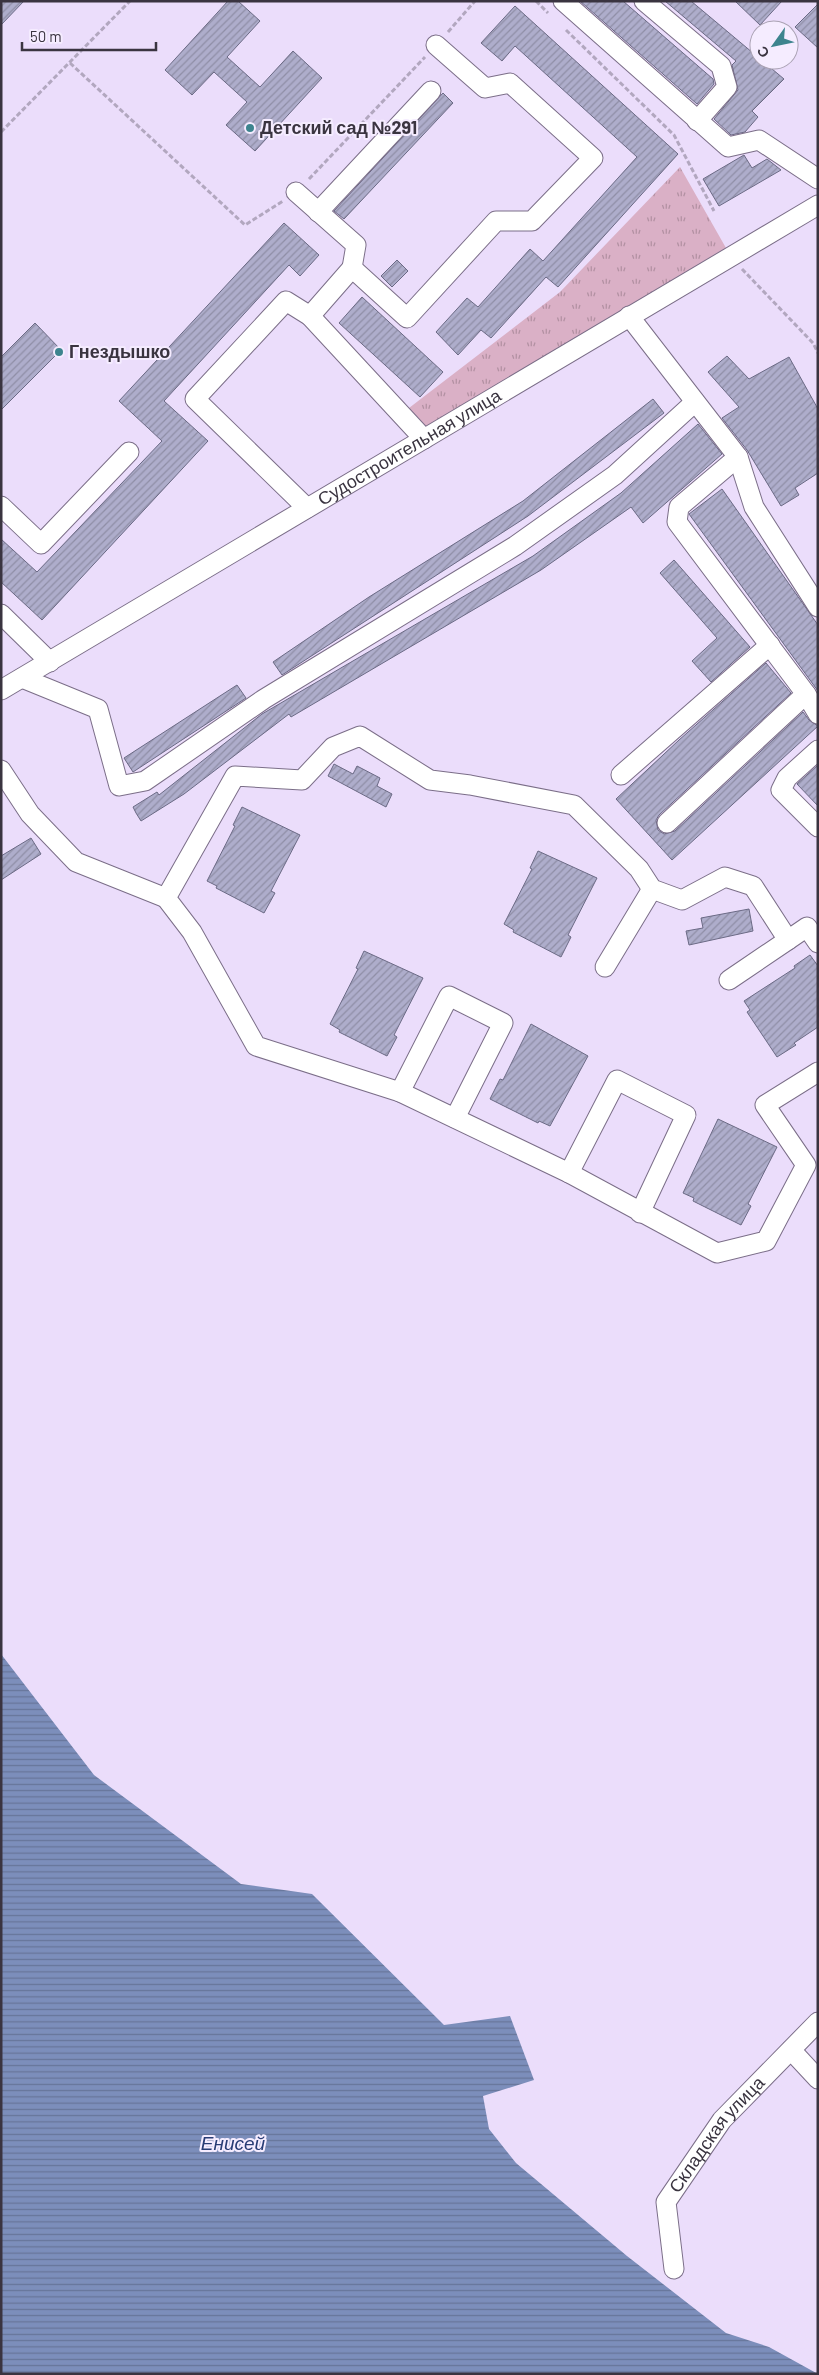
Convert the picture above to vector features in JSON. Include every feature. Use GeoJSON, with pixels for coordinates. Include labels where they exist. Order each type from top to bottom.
{"type":"FeatureCollection","features":[{"type":"Feature","properties":{"kind":"street"},"geometry":{"type":"LineString","coordinates":[[644,1],[721,66],[727,87],[697,121]]}},
{"type":"Feature","properties":{"kind":"street"},"geometry":{"type":"LineString","coordinates":[[556,8],[728,147],[759,140],[818,179]]}},
{"type":"Feature","properties":{"kind":"street"},"geometry":{"type":"LineString","coordinates":[[352,268],[407,318],[496,221],[532,222],[592,158],[510,83],[485,88],[436,45]]}},
{"type":"Feature","properties":{"kind":"street"},"geometry":{"type":"LineString","coordinates":[[318,212],[431,91]]}},
{"type":"Feature","properties":{"kind":"street"},"geometry":{"type":"LineString","coordinates":[[296,192],[356,245],[352,268],[310,316]]}},
{"type":"Feature","properties":{"kind":"street","name":"Судостроительная улица"},"geometry":{"type":"LineString","coordinates":[[1,690],[818,205]]}},
{"type":"Feature","properties":{"kind":"street"},"geometry":{"type":"LineString","coordinates":[[307,508],[194,398],[286,301],[310,316],[424,440]]}},
{"type":"Feature","properties":{"kind":"street"},"geometry":{"type":"LineString","coordinates":[[630,316],[738,457],[754,507],[818,607]]}},
{"type":"Feature","properties":{"kind":"street"},"geometry":{"type":"LineString","coordinates":[[22,678],[98,709],[119,786],[145,781],[264,699],[515,546],[615,476],[695,402]]}},
{"type":"Feature","properties":{"kind":"street"},"geometry":{"type":"LineString","coordinates":[[1,506],[41,544],[129,452]]}},
{"type":"Feature","properties":{"kind":"street"},"geometry":{"type":"LineString","coordinates":[[738,457],[679,507],[677,522],[806,694],[818,714]]}},
{"type":"Feature","properties":{"kind":"street"},"geometry":{"type":"LineString","coordinates":[[1,614],[50,662]]}},
{"type":"Feature","properties":{"kind":"street"},"geometry":{"type":"LineString","coordinates":[[621,775],[770,645]]}},
{"type":"Feature","properties":{"kind":"street"},"geometry":{"type":"LineString","coordinates":[[667,823],[806,694]]}},
{"type":"Feature","properties":{"kind":"street"},"geometry":{"type":"LineString","coordinates":[[166,898],[235,776],[302,780],[333,747],[360,736],[430,780],[470,785],[574,805],[639,869],[652,889],[682,900],[725,877],[753,886],[788,940]]}},
{"type":"Feature","properties":{"kind":"street"},"geometry":{"type":"LineString","coordinates":[[818,750],[787,778],[781,790],[818,828]]}},
{"type":"Feature","properties":{"kind":"street"},"geometry":{"type":"LineString","coordinates":[[1,770],[30,814],[76,862],[166,898],[192,932],[256,1046],[400,1092],[569,1173],[717,1254],[766,1242],[806,1165],[766,1105],[818,1072]]}},
{"type":"Feature","properties":{"kind":"street"},"geometry":{"type":"LineString","coordinates":[[605,967],[652,889]]}},
{"type":"Feature","properties":{"kind":"street"},"geometry":{"type":"LineString","coordinates":[[729,980],[807,927],[818,943]]}},
{"type":"Feature","properties":{"kind":"street"},"geometry":{"type":"LineString","coordinates":[[400,1092],[450,996],[503,1023],[454,1118]]}},
{"type":"Feature","properties":{"kind":"street"},"geometry":{"type":"LineString","coordinates":[[569,1173],[617,1080],[686,1115],[640,1213]]}},
{"type":"Feature","properties":{"kind":"street","name":"Складская улица"},"geometry":{"type":"LineString","coordinates":[[674,2269],[666,2202],[722,2120],[818,2022]]}},
{"type":"Feature","properties":{"kind":"street"},"geometry":{"type":"LineString","coordinates":[[790,2050],[818,2078]]}},
{"type":"Feature","properties":{"kind":"path"},"geometry":{"type":"LineString","coordinates":[[1,132],[130,1]]}},
{"type":"Feature","properties":{"kind":"path"},"geometry":{"type":"LineString","coordinates":[[70,63],[245,225],[296,192],[436,45],[475,1]]}},
{"type":"Feature","properties":{"kind":"path"},"geometry":{"type":"LineString","coordinates":[[536,1],[556,8]]}},
{"type":"Feature","properties":{"kind":"path"},"geometry":{"type":"LineString","coordinates":[[564,28],[674,135],[714,211]]}},
{"type":"Feature","properties":{"kind":"path"},"geometry":{"type":"LineString","coordinates":[[735,262],[813,343],[818,354]]}},
{"type":"Feature","properties":{"kind":"green space"},"geometry":{"type":"Polygon","coordinates":[[[680,167],[726,248],[427,431],[409,408],[560,292],[680,167]]]}},
{"type":"Feature","properties":{"kind":"water","name":"Енисей"},"geometry":{"type":"Polygon","coordinates":[[[1,1654],[94,1775],[241,1884],[312,1894],[444,2025],[510,2016],[534,2080],[483,2096],[489,2129],[516,2163],[627,2256],[726,2333],[769,2347],[818,2374],[1,2374],[1,1654]]]}},
{"type":"Feature","properties":{"kind":"building"},"geometry":{"type":"Polygon","coordinates":[[[1,1],[24,1],[1,25],[1,1]]]}},
{"type":"Feature","properties":{"kind":"building"},"geometry":{"type":"Polygon","coordinates":[[[228,1],[238,1],[260,21],[227,57],[260,87],[293,51],[322,78],[255,151],[226,125],[247,102],[214,72],[192,95],[165,70],[228,1]]]}},
{"type":"Feature","properties":{"kind":"building"},"geometry":{"type":"Polygon","coordinates":[[[580,1],[623,1],[713,79],[714,84],[697,104],[580,1]]]}},
{"type":"Feature","properties":{"kind":"building"},"geometry":{"type":"Polygon","coordinates":[[[665,1],[691,1],[749,50],[749,70],[773,70],[784,79],[752,111],[758,117],[745,132],[731,135],[714,119],[738,90],[732,65],[736,61],[665,1]]]}},
{"type":"Feature","properties":{"kind":"building"},"geometry":{"type":"Polygon","coordinates":[[[735,1],[782,1],[765,20],[755,20],[735,1]]]}},
{"type":"Feature","properties":{"kind":"building"},"geometry":{"type":"Polygon","coordinates":[[[818,4],[818,48],[799,31],[799,23],[818,4]]]}},
{"type":"Feature","properties":{"kind":"building"},"geometry":{"type":"Polygon","coordinates":[[[515,6],[678,154],[558,287],[546,277],[491,338],[481,330],[458,355],[436,332],[467,298],[478,307],[530,249],[543,261],[637,157],[515,46],[502,61],[481,43],[515,6]]]}},
{"type":"Feature","properties":{"kind":"building"},"geometry":{"type":"Polygon","coordinates":[[[443,93],[453,103],[344,219],[334,211],[443,93]]]}},
{"type":"Feature","properties":{"kind":"building"},"geometry":{"type":"Polygon","coordinates":[[[744,155],[752,168],[767,159],[781,170],[719,206],[703,179],[744,155]]]}},
{"type":"Feature","properties":{"kind":"building"},"geometry":{"type":"Polygon","coordinates":[[[284,223],[319,255],[300,276],[289,265],[164,401],[208,441],[42,620],[1,582],[1,539],[37,572],[162,441],[119,401],[284,223]]]}},
{"type":"Feature","properties":{"kind":"building"},"geometry":{"type":"Polygon","coordinates":[[[397,260],[408,271],[392,287],[381,276],[397,260]]]}},
{"type":"Feature","properties":{"kind":"building"},"geometry":{"type":"Polygon","coordinates":[[[362,297],[443,372],[420,397],[339,323],[362,297]]]}},
{"type":"Feature","properties":{"kind":"building"},"geometry":{"type":"Polygon","coordinates":[[[35,323],[61,350],[1,410],[1,357],[35,323]]]}},
{"type":"Feature","properties":{"kind":"building"},"geometry":{"type":"Polygon","coordinates":[[[727,356],[749,379],[789,357],[818,409],[818,473],[795,488],[799,495],[781,506],[747,450],[722,418],[739,407],[708,372],[727,356]]]}},
{"type":"Feature","properties":{"kind":"building"},"geometry":{"type":"Polygon","coordinates":[[[653,399],[664,413],[528,516],[282,675],[273,662],[369,597],[523,501],[653,399]]]}},
{"type":"Feature","properties":{"kind":"building"},"geometry":{"type":"Polygon","coordinates":[[[698,424],[722,454],[643,523],[631,507],[541,570],[291,717],[289,714],[184,794],[141,821],[133,807],[157,792],[159,795],[262,714],[533,556],[621,493],[698,424]]]}},
{"type":"Feature","properties":{"kind":"building"},"geometry":{"type":"Polygon","coordinates":[[[722,489],[818,625],[818,691],[689,514],[722,489]]]}},
{"type":"Feature","properties":{"kind":"building"},"geometry":{"type":"Polygon","coordinates":[[[674,560],[750,647],[711,682],[692,661],[717,638],[660,573],[674,560]]]}},
{"type":"Feature","properties":{"kind":"building"},"geometry":{"type":"Polygon","coordinates":[[[766,663],[791,693],[659,815],[656,820],[658,830],[664,834],[675,831],[803,712],[809,720],[818,726],[672,860],[616,799],[766,663]]]}},
{"type":"Feature","properties":{"kind":"building"},"geometry":{"type":"Polygon","coordinates":[[[237,685],[246,698],[133,772],[124,758],[237,685]]]}},
{"type":"Feature","properties":{"kind":"building"},"geometry":{"type":"Polygon","coordinates":[[[334,764],[353,774],[357,766],[380,778],[377,786],[392,794],[386,807],[328,776],[334,764]]]}},
{"type":"Feature","properties":{"kind":"building"},"geometry":{"type":"Polygon","coordinates":[[[818,765],[818,806],[797,784],[818,765]]]}},
{"type":"Feature","properties":{"kind":"building"},"geometry":{"type":"Polygon","coordinates":[[[242,807],[300,835],[271,891],[275,893],[264,913],[216,888],[217,886],[207,881],[235,826],[233,825],[242,807]]]}},
{"type":"Feature","properties":{"kind":"building"},"geometry":{"type":"Polygon","coordinates":[[[31,838],[41,854],[1,880],[1,856],[31,838]]]}},
{"type":"Feature","properties":{"kind":"building"},"geometry":{"type":"Polygon","coordinates":[[[538,851],[597,878],[568,935],[571,937],[561,957],[513,932],[514,930],[504,924],[532,869],[530,868],[538,851]]]}},
{"type":"Feature","properties":{"kind":"building"},"geometry":{"type":"Polygon","coordinates":[[[749,909],[753,931],[689,945],[686,931],[703,928],[701,918],[749,909]]]}},
{"type":"Feature","properties":{"kind":"building"},"geometry":{"type":"Polygon","coordinates":[[[364,951],[423,978],[394,1035],[397,1037],[387,1056],[339,1032],[340,1030],[330,1024],[358,969],[356,968],[364,951]]]}},
{"type":"Feature","properties":{"kind":"building"},"geometry":{"type":"Polygon","coordinates":[[[810,955],[818,966],[818,1027],[794,1043],[796,1045],[777,1057],[747,1012],[750,1010],[744,1001],[795,968],[794,966],[810,955]]]}},
{"type":"Feature","properties":{"kind":"building"},"geometry":{"type":"Polygon","coordinates":[[[531,1024],[588,1056],[550,1126],[539,1121],[538,1123],[490,1099],[500,1079],[503,1080],[531,1024]]]}},
{"type":"Feature","properties":{"kind":"building"},"geometry":{"type":"Polygon","coordinates":[[[718,1119],[777,1147],[748,1204],[751,1206],[741,1225],[693,1201],[694,1198],[683,1193],[718,1119]]]}},
{"type":"Feature","properties":{"kind":"place","name":"Детский сад №291"},"geometry":{"type":"Point","coordinates":[250,128]}},
{"type":"Feature","properties":{"kind":"place","name":"Гнездышко"},"geometry":{"type":"Point","coordinates":[59,352]}}]}
